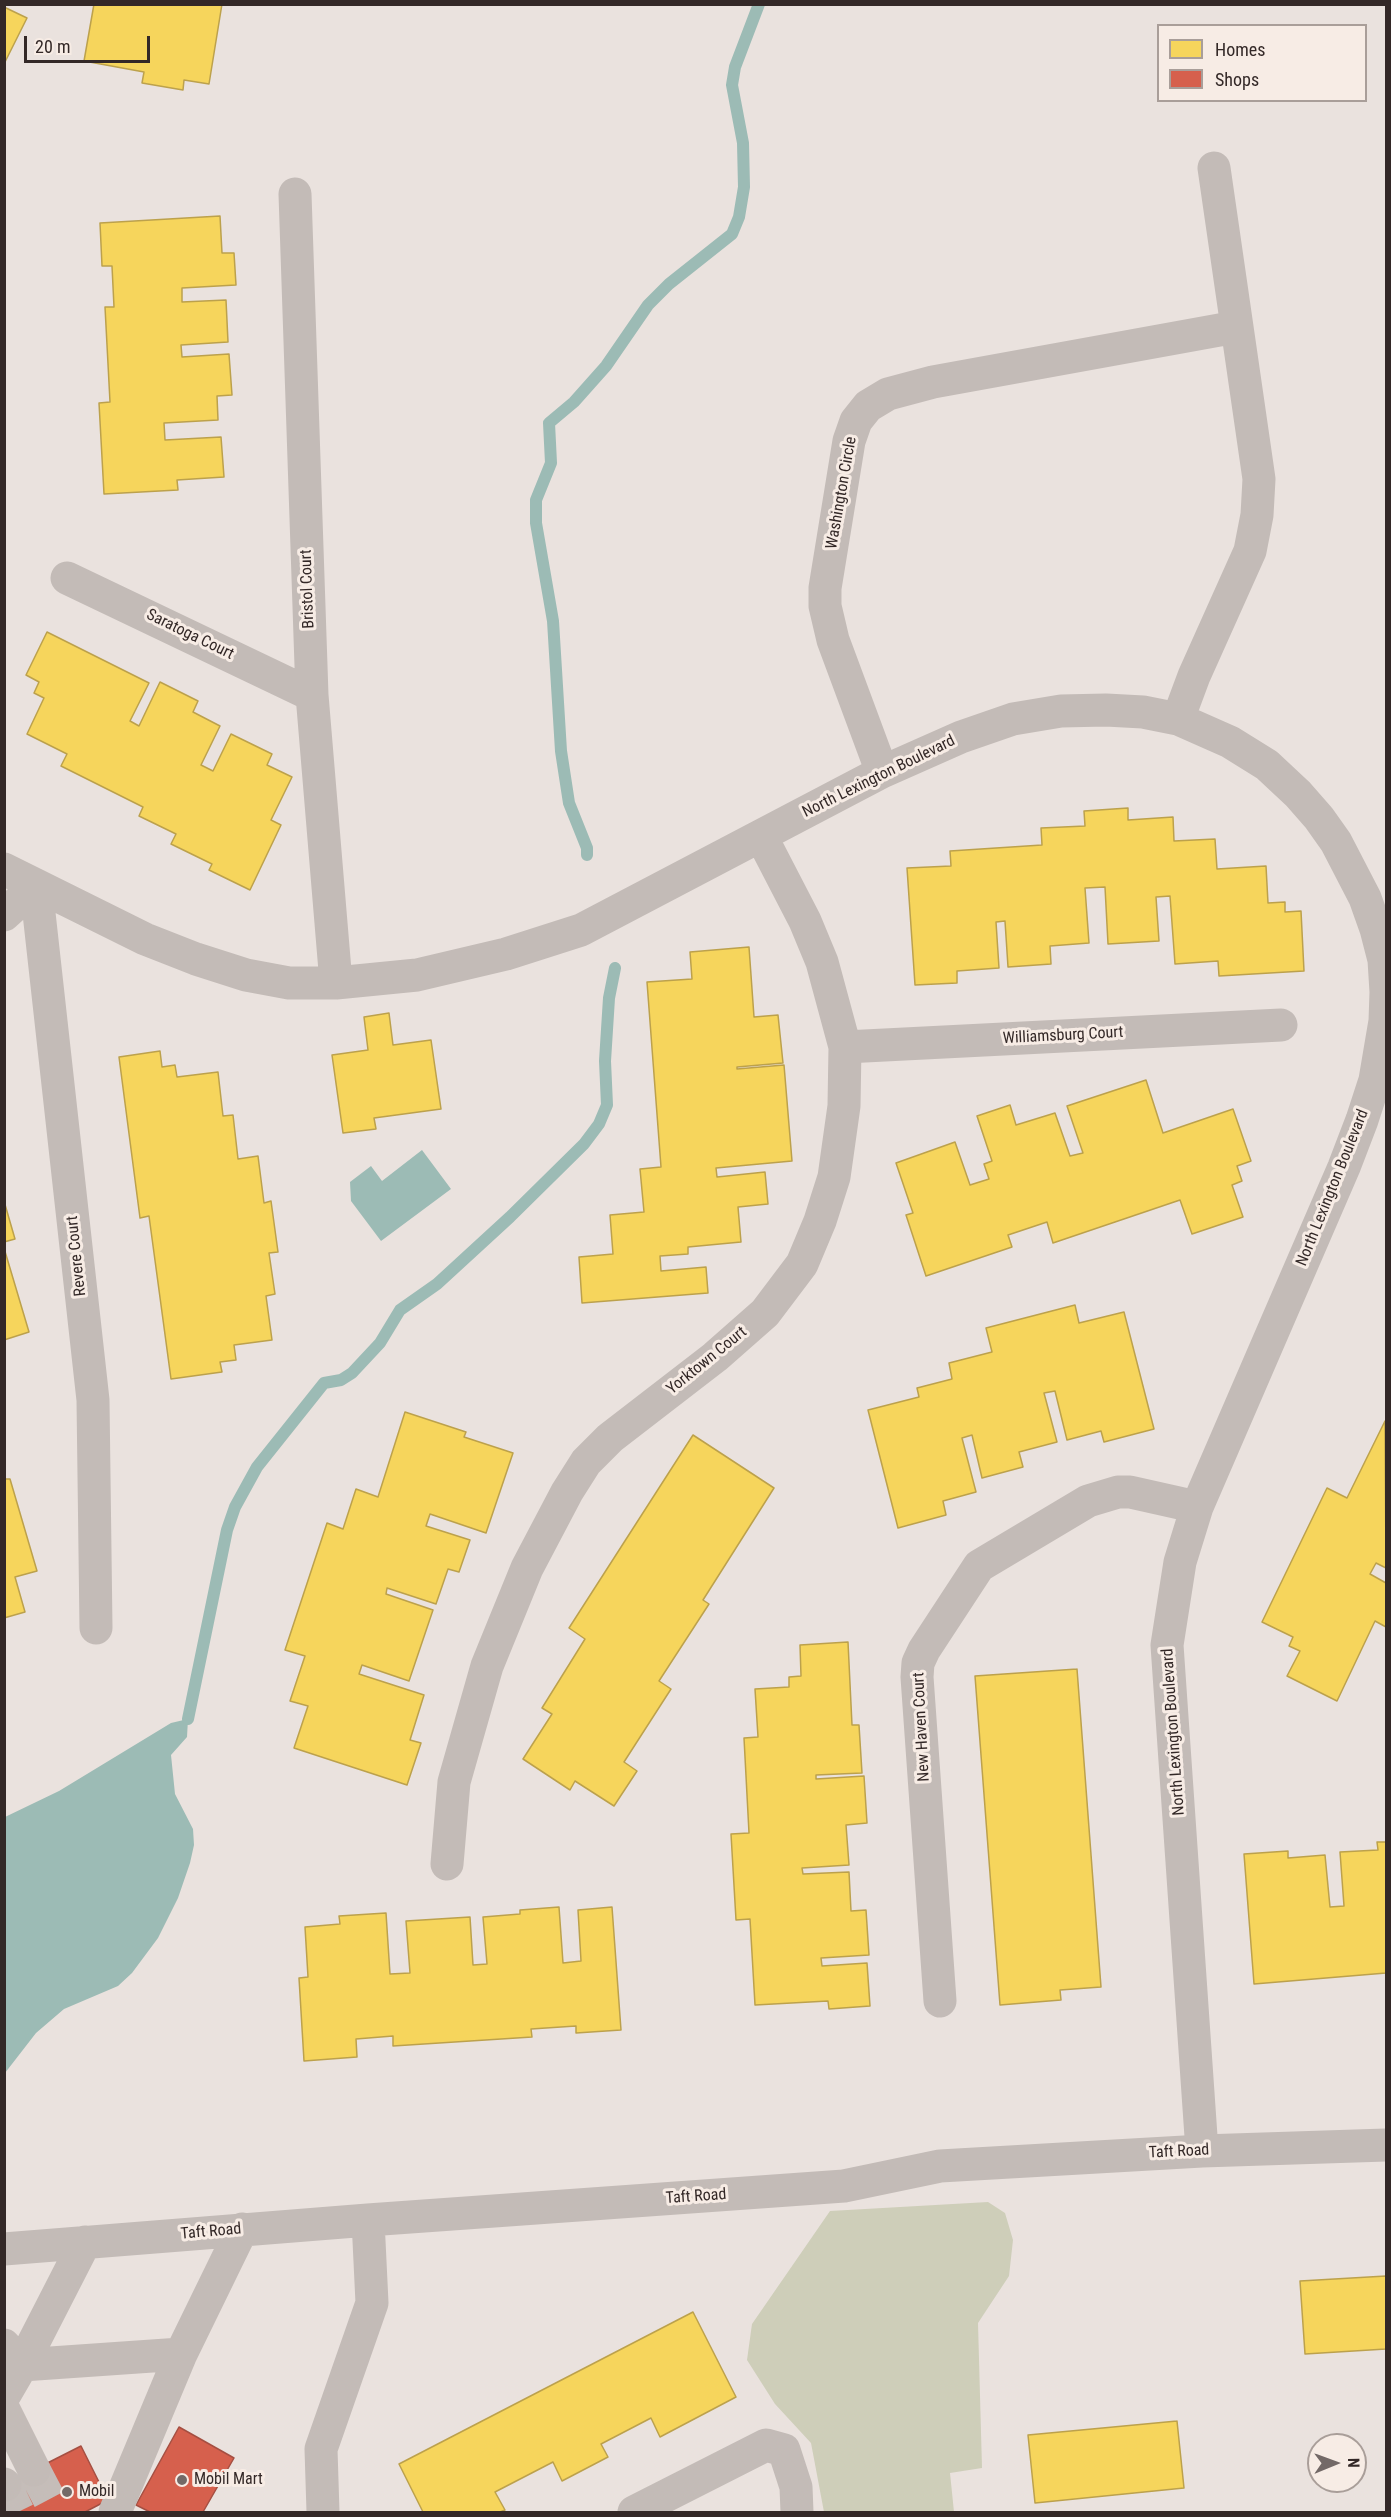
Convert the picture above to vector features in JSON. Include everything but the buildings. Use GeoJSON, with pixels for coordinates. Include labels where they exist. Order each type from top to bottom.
{"type":"FeatureCollection","features":[{"type":"Feature","properties":{"kind":"street"},"geometry":{"type":"LineString","coordinates":[[1178,719],[1194,676],[1250,550],[1257,515],[1259,479],[1214,168]]}},
{"type":"Feature","properties":{"kind":"street","name":"Bristol Court"},"geometry":{"type":"LineString","coordinates":[[295,194],[312,695],[336,983]]}},
{"type":"Feature","properties":{"kind":"street","name":"Washington Circle"},"geometry":{"type":"LineString","coordinates":[[882,772],[833,640],[825,606],[825,588],[849,441],[856,421],[868,406],[888,394],[933,382],[1236,327]]}},
{"type":"Feature","properties":{"kind":"street","name":"Saratoga Court"},"geometry":{"type":"LineString","coordinates":[[67,578],[312,695]]}},
{"type":"Feature","properties":{"kind":"street","name":"North Lexington Boulevard"},"geometry":{"type":"LineString","coordinates":[[4,869],[145,939],[196,959],[246,975],[289,983],[336,983],[417,975],[506,954],[581,930],[882,772],[987,726],[1061,711],[1143,712],[1178,719],[1230,742],[1267,765],[1298,794],[1336,842],[1381,929],[1386,992],[1385,1021],[1375,1080],[1344,1167],[1197,1507],[1180,1562],[1167,1645],[1202,2151]]}},
{"type":"Feature","properties":{"kind":"street","name":"Yorktown Court"},"geometry":{"type":"LineString","coordinates":[[447,1864],[454,1782],[487,1666],[527,1568],[567,1492],[586,1462],[610,1438],[715,1357],[765,1313],[802,1264],[820,1221],[834,1177],[844,1106],[845,1047],[822,962],[806,921],[761,836]]}},
{"type":"Feature","properties":{"kind":"street"},"geometry":{"type":"LineString","coordinates":[[4,915],[36,886]]}},
{"type":"Feature","properties":{"kind":"street","name":"Revere Court"},"geometry":{"type":"LineString","coordinates":[[36,886],[93,1400],[96,1628]]}},
{"type":"Feature","properties":{"kind":"street","name":"Williamsburg Court"},"geometry":{"type":"LineString","coordinates":[[845,1047],[1281,1025]]}},
{"type":"Feature","properties":{"kind":"street","name":"New Haven Court"},"geometry":{"type":"LineString","coordinates":[[940,2001],[917,1677],[918,1663],[924,1650],[980,1566],[1088,1501],[1118,1492],[1130,1492],[1197,1507]]}},
{"type":"Feature","properties":{"kind":"street","name":"Taft Road"},"geometry":{"type":"LineString","coordinates":[[4,2248],[844,2186],[940,2166],[1202,2151],[1386,2145]]}},
{"type":"Feature","properties":{"kind":"street"},"geometry":{"type":"LineString","coordinates":[[323,2512],[321,2449],[372,2303],[368,2220]]}},
{"type":"Feature","properties":{"kind":"street"},"geometry":{"type":"LineString","coordinates":[[115,2512],[181,2354],[242,2229]]}},
{"type":"Feature","properties":{"kind":"street"},"geometry":{"type":"LineString","coordinates":[[4,2396],[13,2355],[85,2242]]}},
{"type":"Feature","properties":{"kind":"street"},"geometry":{"type":"LineString","coordinates":[[13,2355],[181,2354]]}},
{"type":"Feature","properties":{"kind":"street"},"geometry":{"type":"LineString","coordinates":[[4,2410],[34,2470]]}},
{"type":"Feature","properties":{"kind":"street"},"geometry":{"type":"LineString","coordinates":[[634,2512],[766,2445],[784,2450],[796,2487],[797,2512]]}},
{"type":"Feature","properties":{"kind":"green space"},"geometry":{"type":"Polygon","coordinates":[[[988,2202],[1005,2213],[1013,2240],[1009,2276],[978,2323],[982,2468],[950,2473],[954,2512],[824,2512],[811,2443],[775,2404],[747,2360],[752,2324],[830,2211],[988,2202]]]}},
{"type":"Feature","properties":{"kind":"water"},"geometry":{"type":"Polygon","coordinates":[[[422,1150],[451,1189],[381,1241],[351,1201],[350,1182],[371,1166],[382,1181],[422,1150]]]}},
{"type":"Feature","properties":{"kind":"water"},"geometry":{"type":"Polygon","coordinates":[[[188,1719],[187,1737],[171,1755],[175,1794],[193,1829],[194,1845],[178,1898],[158,1938],[132,1973],[118,1986],[64,2009],[36,2033],[5,2073],[5,1817],[59,1791],[171,1723],[188,1719]]]}},
{"type":"Feature","properties":{"kind":"waterway"},"geometry":{"type":"LineString","coordinates":[[587,855],[587,848],[569,803],[561,751],[553,621],[536,523],[536,500],[551,463],[549,423],[574,402],[606,366],[648,305],[669,284],[732,234],[739,217],[744,187],[743,143],[732,85],[735,67],[759,4]]}},
{"type":"Feature","properties":{"kind":"waterway"},"geometry":{"type":"LineString","coordinates":[[188,1719],[227,1530],[235,1507],[257,1467],[324,1383],[341,1380],[352,1373],[380,1343],[400,1310],[437,1284],[510,1217],[584,1144],[599,1124],[607,1105],[605,1061],[609,998],[615,968]]}},
{"type":"Feature","properties":{"kind":"tunnel"},"geometry":{"type":"LineString","coordinates":[[34,2470],[56,2512]]}},
{"type":"Feature","properties":{"kind":"tunnel"},"geometry":{"type":"LineString","coordinates":[[5,2485],[18,2512]]}},
{"type":"Feature","properties":{"kind":"place","name":"Mobil Mart"},"geometry":{"type":"Point","coordinates":[182,2480]}},
{"type":"Feature","properties":{"kind":"place","name":"Mobil"},"geometry":{"type":"Point","coordinates":[67,2492]}}]}
